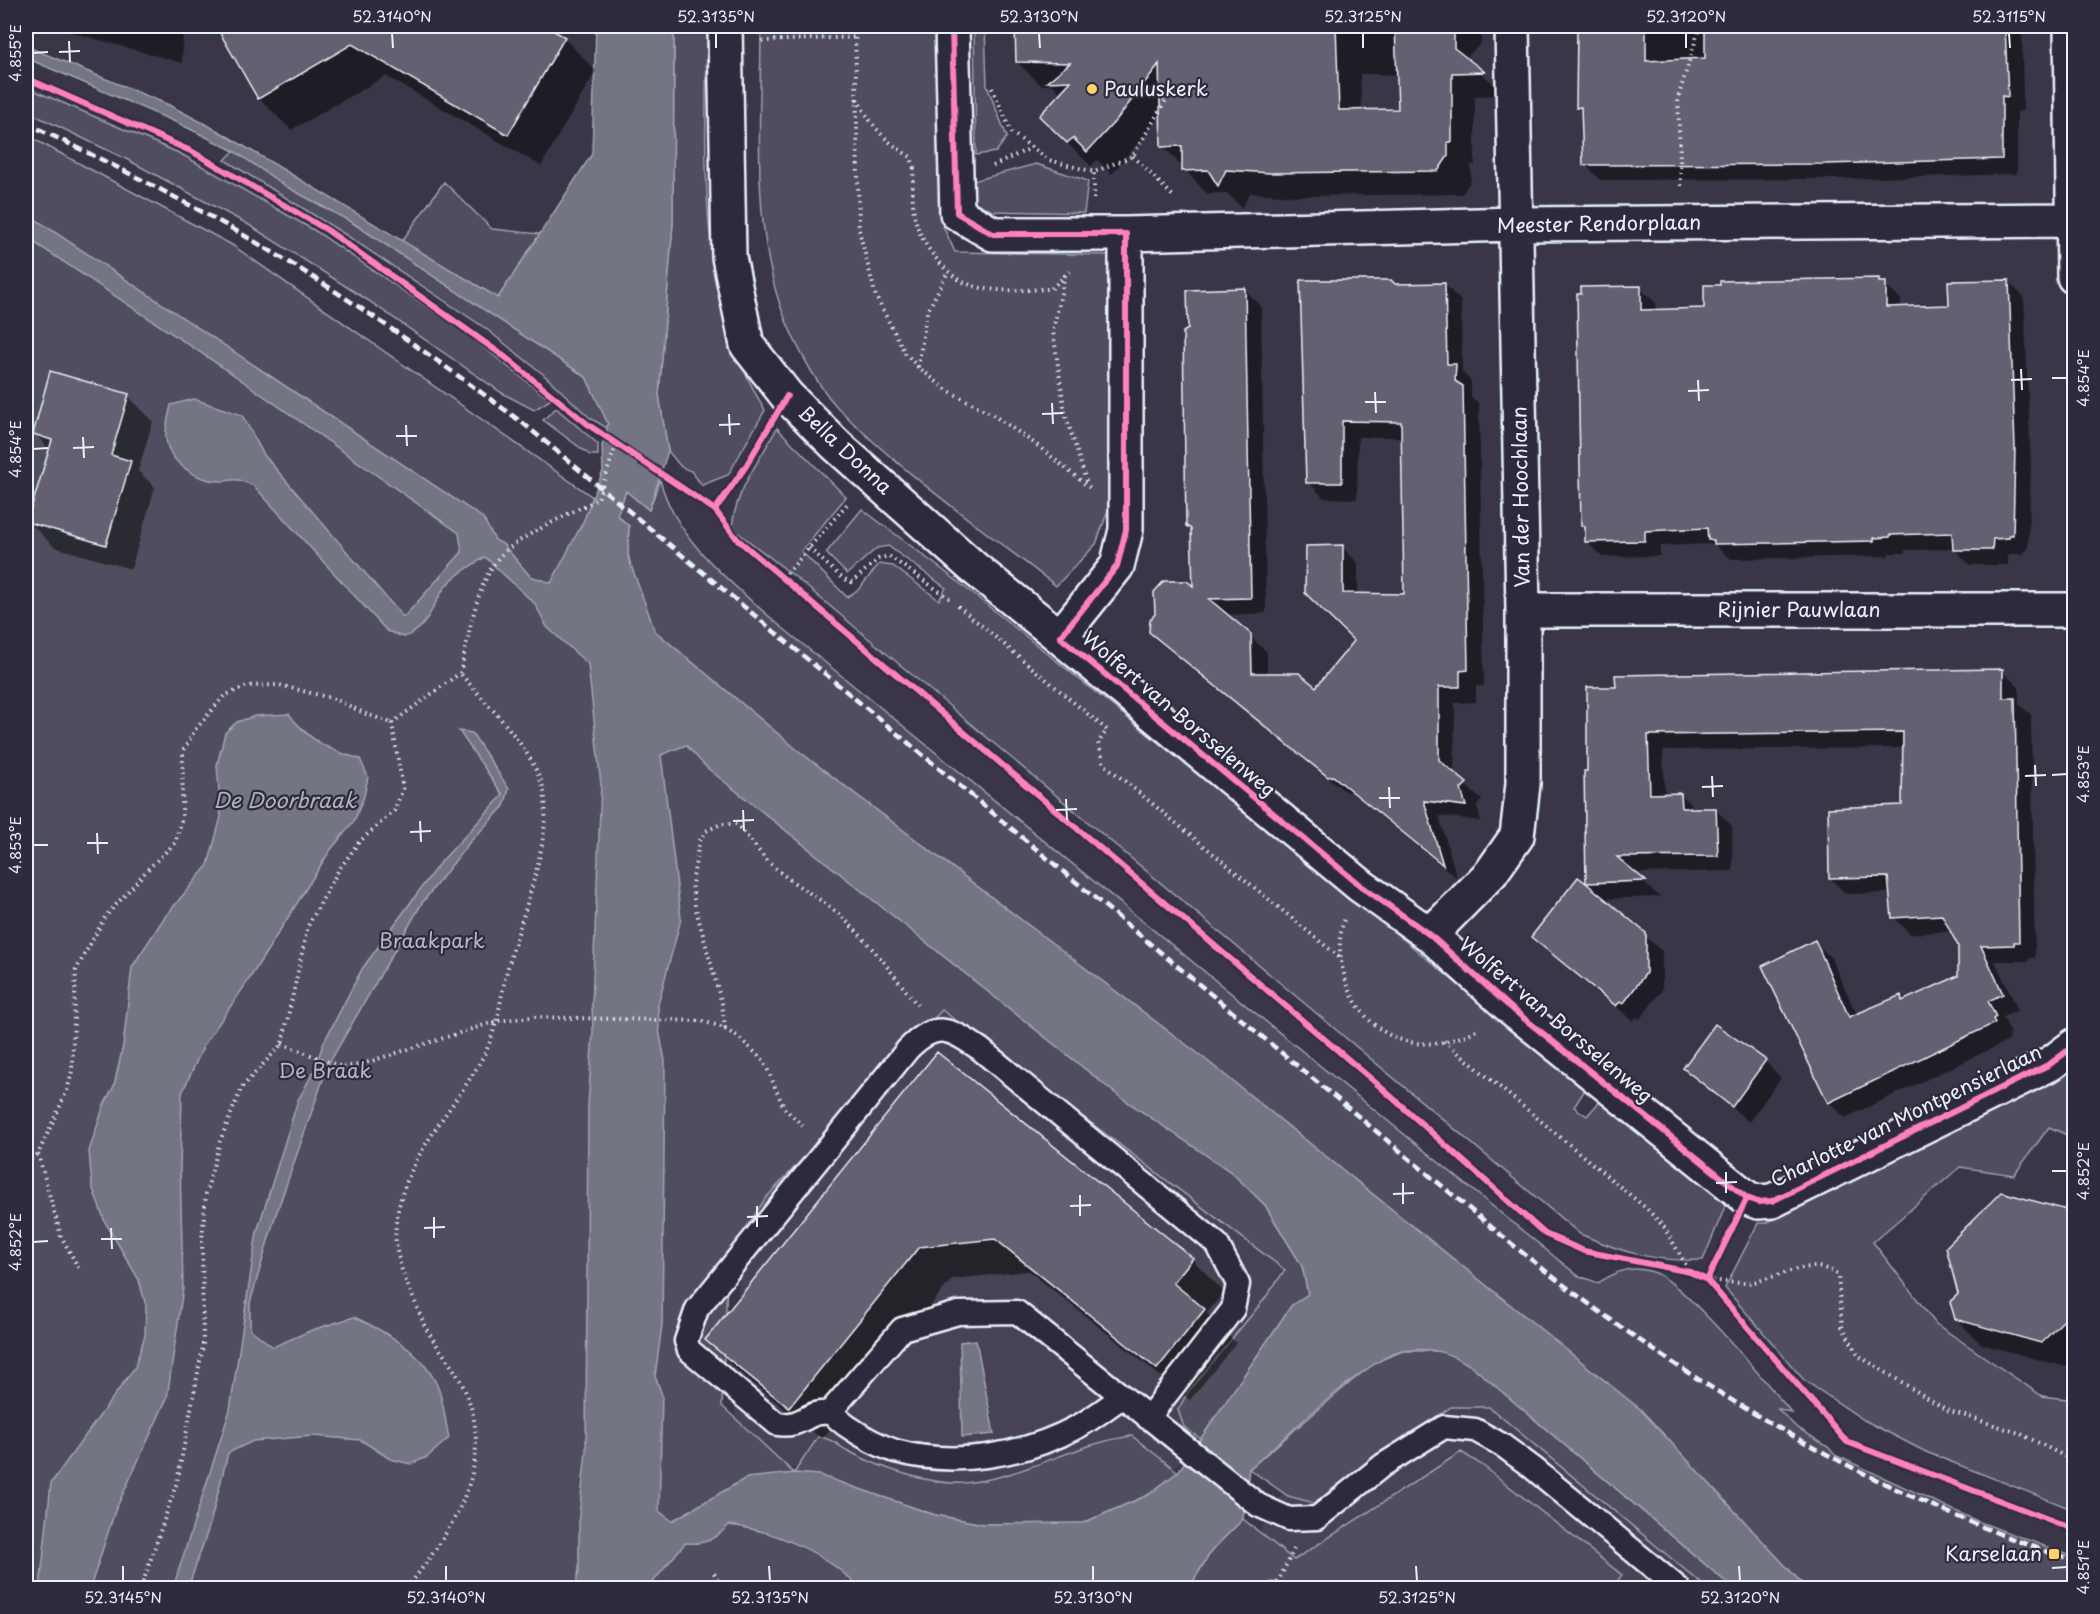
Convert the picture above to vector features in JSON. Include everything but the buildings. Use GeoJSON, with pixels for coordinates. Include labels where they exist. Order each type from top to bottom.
{"type":"FeatureCollection","features":[{"type":"Feature","properties":{"kind":"street","name":"Bella Donna"},"geometry":{"type":"LineString","coordinates":[[725,26],[729,257],[747,345],[787,396],[836,445],[974,568],[1060,637]]}},
{"type":"Feature","properties":{"kind":"street"},"geometry":{"type":"LineString","coordinates":[[952,26],[957,213],[993,234],[1126,234]]}},
{"type":"Feature","properties":{"kind":"street","name":"Van der Hoochlaan"},"geometry":{"type":"LineString","coordinates":[[1430,935],[1491,873],[1517,836],[1523,784],[1523,610],[1512,26]]}},
{"type":"Feature","properties":{"kind":"street"},"geometry":{"type":"LineString","coordinates":[[2072,26],[2074,277]]}},
{"type":"Feature","properties":{"kind":"street","name":"Meester Rendorplaan"},"geometry":{"type":"LineString","coordinates":[[1126,234],[1517,224],[2073,220]]}},
{"type":"Feature","properties":{"kind":"street","name":"Wolfert van Borsselenweg"},"geometry":{"type":"LineString","coordinates":[[1126,234],[1126,531],[1117,566],[1060,637],[1361,886],[1430,935],[1510,1007],[1747,1198]]}},
{"type":"Feature","properties":{"kind":"street","name":"Rijnier Pauwlaan"},"geometry":{"type":"LineString","coordinates":[[1523,610],[2074,610]]}},
{"type":"Feature","properties":{"kind":"street","name":"Charlotte van Montpensierlaan"},"geometry":{"type":"LineString","coordinates":[[1747,1198],[1758,1202],[1772,1201],[2050,1064],[2074,1046]]}},
{"type":"Feature","properties":{"kind":"lane"},"geometry":{"type":"LineString","coordinates":[[1122,1397],[1076,1427],[1031,1445],[982,1457],[937,1458],[893,1450],[829,1413],[813,1415],[792,1426],[777,1424],[689,1350],[686,1341],[697,1309],[908,1049],[930,1031],[943,1029],[959,1035],[980,1048],[1217,1244],[1238,1284],[1233,1309],[1148,1418]]}},
{"type":"Feature","properties":{"kind":"lane"},"geometry":{"type":"LineString","coordinates":[[829,1413],[902,1329],[958,1313],[1017,1312],[1258,1505],[1289,1519],[1317,1518],[1383,1465],[1444,1427],[1475,1430],[1502,1445],[1533,1468],[1674,1587]]}},
{"type":"Feature","properties":{"kind":"path"},"geometry":{"type":"LineString","coordinates":[[855,26],[859,230],[876,297],[905,353],[918,367],[947,390],[990,413],[1037,445],[1088,486],[1126,531]]}},
{"type":"Feature","properties":{"kind":"path"},"geometry":{"type":"LineString","coordinates":[[1682,223],[1678,98],[1698,32],[1695,26]]}},
{"type":"Feature","properties":{"kind":"path"},"geometry":{"type":"LineString","coordinates":[[801,40],[855,37]]}},
{"type":"Feature","properties":{"kind":"path"},"geometry":{"type":"LineString","coordinates":[[992,86],[1012,133],[1049,160],[1095,172],[1133,156],[1170,93]]}},
{"type":"Feature","properties":{"kind":"path"},"geometry":{"type":"LineString","coordinates":[[856,98],[870,121],[888,143],[911,158],[914,168],[957,171]]}},
{"type":"Feature","properties":{"kind":"path"},"geometry":{"type":"LineString","coordinates":[[997,166],[1031,148]]}},
{"type":"Feature","properties":{"kind":"path"},"geometry":{"type":"LineString","coordinates":[[918,367],[927,312],[948,272]]}},
{"type":"Feature","properties":{"kind":"path"},"geometry":{"type":"LineString","coordinates":[[1065,274],[1053,331],[1065,413],[1088,486]]}},
{"type":"Feature","properties":{"kind":"path"},"geometry":{"type":"LineString","coordinates":[[608,439],[625,450]]}},
{"type":"Feature","properties":{"kind":"path"},"geometry":{"type":"LineString","coordinates":[[392,723],[460,673],[484,583],[492,566],[507,549],[598,499],[616,445]]}},
{"type":"Feature","properties":{"kind":"path"},"geometry":{"type":"LineString","coordinates":[[783,578],[872,475]]}},
{"type":"Feature","properties":{"kind":"path"},"geometry":{"type":"LineString","coordinates":[[809,548],[842,578],[852,582],[878,559],[889,556],[959,607],[1107,730],[1098,743],[1104,764],[1339,957],[1349,992],[1359,1011],[1373,1026],[1411,1043],[1444,1041],[1647,1209],[1664,1227],[1690,1272]]}},
{"type":"Feature","properties":{"kind":"path"},"geometry":{"type":"LineString","coordinates":[[775,572],[789,583]]}},
{"type":"Feature","properties":{"kind":"path"},"geometry":{"type":"LineString","coordinates":[[407,1588],[438,1549],[472,1480],[478,1447],[474,1411],[462,1383],[427,1329],[399,1266],[395,1226],[402,1188],[436,1125],[484,1054],[497,1021],[506,974],[536,871],[545,818],[543,788],[527,753],[460,673]]}},
{"type":"Feature","properties":{"kind":"path"},"geometry":{"type":"LineString","coordinates":[[26,1162],[38,1154],[67,1091],[72,1071],[76,970],[105,917],[175,843],[182,818],[183,751],[195,730],[224,696],[247,686],[279,685],[336,699],[366,714],[392,723]]}},
{"type":"Feature","properties":{"kind":"path"},"geometry":{"type":"LineString","coordinates":[[141,1588],[177,1482],[204,1346],[202,1240],[206,1194],[220,1141],[242,1087],[282,1044],[309,926],[338,871],[358,842],[394,810],[403,789],[392,723]]}},
{"type":"Feature","properties":{"kind":"path"},"geometry":{"type":"LineString","coordinates":[[725,1029],[722,1004],[694,906],[692,884],[699,842],[706,831],[722,824],[736,824],[752,839],[769,863],[796,887],[821,900],[842,918],[900,982],[919,1007],[930,1031]]}},
{"type":"Feature","properties":{"kind":"path"},"geometry":{"type":"LineString","coordinates":[[282,1044],[342,1067],[359,1065],[497,1021],[532,1017],[702,1021],[725,1029],[764,1061],[784,1108],[807,1130],[829,1146]]}},
{"type":"Feature","properties":{"kind":"path"},"geometry":{"type":"LineString","coordinates":[[38,1154],[61,1236],[79,1269]]}},
{"type":"Feature","properties":{"kind":"path"},"geometry":{"type":"LineString","coordinates":[[1679,1270],[1690,1272],[1707,1280],[1748,1283],[1790,1270],[1829,1269],[1838,1275],[1842,1326],[1859,1356],[1947,1410],[2019,1433],[2074,1461]]}},
{"type":"Feature","properties":{"kind":"path"},"geometry":{"type":"LineString","coordinates":[[1707,1280],[1712,1270]]}},
{"type":"Feature","properties":{"kind":"path"},"geometry":{"type":"LineString","coordinates":[[1707,1280],[1713,1287]]}},
{"type":"Feature","properties":{"kind":"path"},"geometry":{"type":"LineString","coordinates":[[714,1573],[721,1588]]}},
{"type":"Feature","properties":{"kind":"shaded area"},"geometry":{"type":"Polygon","coordinates":[[[1000,895],[1315,1272],[1150,1502],[971,1515],[734,1452],[740,1224],[1000,895]]]}},
{"type":"Feature","properties":{"kind":"shaded area"},"geometry":{"type":"Polygon","coordinates":[[[1429,1326],[1736,1588],[1211,1588],[1247,1553],[1349,1380],[1429,1326]]]}},
{"type":"Feature","properties":{"kind":"green space"},"geometry":{"type":"Polygon","coordinates":[[[674,26],[707,26],[706,174],[715,272],[726,320],[742,366],[765,410],[728,475],[702,485],[691,471],[681,467],[668,451],[659,395],[673,223],[674,26]]]}},
{"type":"Feature","properties":{"kind":"green space"},"geometry":{"type":"Polygon","coordinates":[[[761,26],[936,26],[943,226],[955,252],[1113,255],[1116,488],[1096,544],[1056,586],[889,456],[838,408],[819,384],[801,353],[786,322],[768,260],[761,194],[759,126],[761,26]]]}},
{"type":"Feature","properties":{"kind":"green space"},"geometry":{"type":"Polygon","coordinates":[[[974,26],[985,26],[987,86],[1007,137],[996,152],[976,155],[974,26]]]}},
{"type":"Feature","properties":{"kind":"green space"},"geometry":{"type":"Polygon","coordinates":[[[26,87],[181,154],[317,232],[468,335],[550,400],[534,410],[502,393],[369,301],[249,225],[128,160],[26,111],[26,87]]]}},
{"type":"Feature","properties":{"kind":"green space","name":"Braakpark"},"geometry":{"type":"Polygon","coordinates":[[[26,135],[232,245],[594,498],[631,567],[627,549],[629,526],[617,515],[626,491],[649,510],[660,480],[678,522],[691,540],[722,574],[773,620],[1577,1275],[1598,1283],[1618,1272],[1637,1269],[1653,1272],[1666,1279],[1684,1293],[1745,1358],[1792,1413],[1777,1408],[1795,1426],[1828,1447],[1835,1455],[1977,1521],[2074,1557],[2074,1588],[1806,1588],[1640,1409],[937,951],[1119,1096],[1231,1172],[1265,1205],[1302,1266],[1308,1294],[1291,1306],[1201,1439],[1184,1427],[1178,1410],[1188,1392],[1263,1301],[1285,1270],[942,1010],[765,1199],[728,1256],[722,1406],[794,1473],[818,1437],[831,1441],[876,1464],[906,1474],[936,1481],[964,1483],[1007,1475],[1090,1446],[1132,1436],[1178,1472],[1148,1495],[1083,1523],[983,1524],[935,1515],[818,1475],[925,1588],[26,1588],[26,135]]]}},
{"type":"Feature","properties":{"kind":"green space"},"geometry":{"type":"Polygon","coordinates":[[[234,151],[353,223],[586,377],[609,424],[607,428],[590,418],[543,374],[485,328],[346,235],[225,160],[234,151]]]}},
{"type":"Feature","properties":{"kind":"green space"},"geometry":{"type":"Polygon","coordinates":[[[1036,164],[1088,181],[1084,213],[992,211],[969,199],[973,181],[1036,164]]]}},
{"type":"Feature","properties":{"kind":"green space"},"geometry":{"type":"Polygon","coordinates":[[[444,182],[492,229],[540,234],[498,298],[402,241],[444,182]]]}},
{"type":"Feature","properties":{"kind":"green space"},"geometry":{"type":"Polygon","coordinates":[[[556,408],[598,444],[598,455],[590,455],[543,420],[556,408]]]}},
{"type":"Feature","properties":{"kind":"green space"},"geometry":{"type":"Polygon","coordinates":[[[777,428],[846,497],[801,551],[847,597],[859,589],[879,564],[893,566],[939,600],[946,588],[888,546],[877,548],[847,574],[826,553],[862,509],[952,577],[1403,939],[1585,1090],[1574,1107],[1587,1116],[1600,1101],[1727,1202],[1703,1260],[1655,1258],[1640,1255],[1580,1234],[794,576],[732,528],[734,514],[743,489],[777,428]]]}},
{"type":"Feature","properties":{"kind":"green space"},"geometry":{"type":"Polygon","coordinates":[[[2074,1070],[2074,1138],[2049,1127],[2014,1175],[1960,1167],[1873,1242],[1936,1324],[2042,1396],[2074,1400],[2074,1510],[1926,1452],[1864,1420],[1804,1380],[1725,1288],[1758,1223],[1766,1223],[2074,1070]]]}},
{"type":"Feature","properties":{"kind":"green space"},"geometry":{"type":"Polygon","coordinates":[[[1403,1351],[1446,1351],[1473,1367],[1733,1588],[1707,1588],[1489,1407],[1451,1407],[1314,1503],[1288,1496],[1249,1469],[1373,1363],[1403,1351]]]}},
{"type":"Feature","properties":{"kind":"green space"},"geometry":{"type":"Polygon","coordinates":[[[1461,1452],[1482,1465],[1622,1575],[1612,1588],[1288,1588],[1289,1583],[1271,1582],[1266,1588],[1189,1588],[1212,1550],[1243,1519],[1294,1560],[1461,1452]]]}},
{"type":"Feature","properties":{"kind":"water"},"geometry":{"type":"Polygon","coordinates":[[[596,26],[674,26],[673,223],[659,395],[668,451],[649,510],[626,491],[617,515],[629,526],[628,557],[655,631],[800,752],[1200,1055],[1640,1409],[1806,1588],[1733,1588],[1473,1367],[1448,1354],[1423,1349],[1403,1351],[1368,1368],[1325,1402],[1249,1469],[1243,1519],[1212,1550],[1189,1588],[859,1588],[832,1564],[800,1546],[765,1532],[729,1525],[709,1540],[685,1543],[648,1588],[575,1588],[579,1570],[579,1516],[586,1452],[588,1106],[593,1031],[592,1004],[601,785],[588,664],[547,627],[535,604],[485,557],[447,585],[428,618],[418,629],[404,637],[387,631],[254,486],[238,480],[210,480],[192,473],[178,462],[168,447],[166,438],[171,405],[194,399],[242,415],[264,455],[402,616],[405,616],[462,552],[459,533],[224,368],[26,237],[26,213],[483,518],[495,540],[503,544],[530,576],[551,583],[583,522],[603,471],[602,446],[608,424],[586,377],[353,223],[287,187],[234,151],[180,124],[26,58],[26,46],[169,105],[222,133],[498,298],[592,154],[596,26]],[[686,745],[661,755],[681,919],[658,1004],[659,1030],[665,1061],[662,1325],[655,1376],[662,1395],[659,1511],[672,1521],[746,1478],[795,1473],[819,1475],[935,1515],[983,1524],[1083,1523],[1148,1495],[1178,1472],[1291,1306],[1308,1294],[1302,1266],[1265,1205],[1231,1172],[1119,1096],[706,767],[686,745]]]}},
{"type":"Feature","properties":{"kind":"water","name":"De Doorbraak"},"geometry":{"type":"Polygon","coordinates":[[[289,714],[312,738],[339,752],[360,759],[368,777],[364,796],[354,821],[329,852],[250,978],[204,1045],[182,1093],[180,1166],[183,1288],[167,1398],[115,1511],[90,1588],[40,1588],[51,1483],[135,1367],[145,1335],[146,1306],[139,1280],[105,1222],[92,1186],[89,1151],[104,1105],[114,1086],[123,1046],[132,967],[164,918],[208,865],[221,817],[217,765],[225,733],[237,722],[255,716],[289,714]]]}},
{"type":"Feature","properties":{"kind":"water"},"geometry":{"type":"Polygon","coordinates":[[[459,731],[472,733],[509,789],[504,806],[469,843],[422,903],[328,1065],[275,1217],[250,1303],[250,1329],[273,1347],[312,1330],[354,1317],[401,1343],[421,1361],[436,1383],[443,1403],[449,1438],[427,1457],[411,1464],[390,1459],[361,1440],[313,1436],[253,1441],[228,1453],[210,1524],[188,1588],[173,1588],[230,1410],[257,1232],[298,1100],[315,1069],[323,1044],[362,969],[438,865],[503,795],[459,731]]]}},
{"type":"Feature","properties":{"kind":"water"},"geometry":{"type":"Polygon","coordinates":[[[976,1340],[994,1434],[962,1437],[960,1342],[976,1340]]]}},
{"type":"Feature","properties":{"kind":"railway"},"geometry":{"type":"LineString","coordinates":[[26,123],[171,195],[277,255],[392,329],[524,424],[1518,1249],[1647,1345],[1782,1430],[1852,1468],[1998,1533],[2074,1561]]}},
{"type":"Feature","properties":{"kind":"cycle path"},"geometry":{"type":"LineString","coordinates":[[952,26],[957,213],[993,234],[1126,234],[1126,530],[1117,566],[1060,637],[1361,886],[1430,935],[1510,1007],[1747,1198],[1758,1202],[1772,1201],[2050,1064],[2074,1046]]}},
{"type":"Feature","properties":{"kind":"cycle path"},"geometry":{"type":"LineString","coordinates":[[26,78],[193,152],[327,230],[505,357],[590,426],[715,510],[737,539],[1376,1083],[1545,1234],[1584,1251],[1690,1272],[1707,1280],[1847,1442],[2074,1529]]}},
{"type":"Feature","properties":{"kind":"cycle path"},"geometry":{"type":"LineString","coordinates":[[715,510],[746,466],[787,396]]}},
{"type":"Feature","properties":{"kind":"cycle path"},"geometry":{"type":"LineString","coordinates":[[1707,1280],[1747,1198]]}},
{"type":"Feature","properties":{"kind":"place","name":"Pauluskerk"},"geometry":{"type":"Point","coordinates":[1092,89]}},
{"type":"Feature","properties":{"kind":"place","name":"Karselaan"},"geometry":{"type":"Point","coordinates":[2054,1554]}},
{"type":"Feature","properties":{"kind":"park label","name":"De Braak"},"geometry":{"type":"Point","coordinates":[325,1071]}}]}
